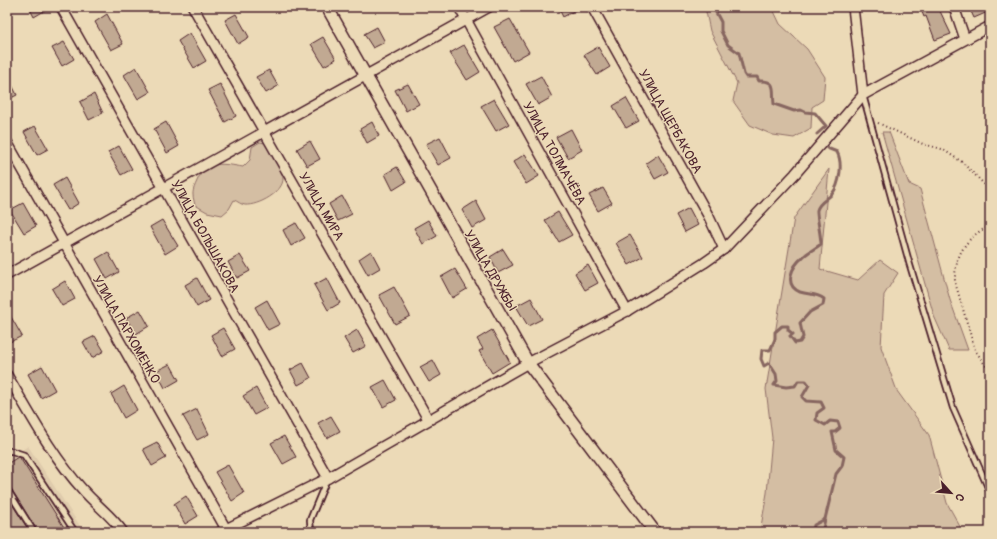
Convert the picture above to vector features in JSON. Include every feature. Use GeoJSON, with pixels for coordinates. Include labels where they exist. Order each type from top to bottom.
{"type":"FeatureCollection","features":[{"type":"Feature","properties":{"kind":"street","name":"УЛИЦА БОЛЬШАКОВА"},"geometry":{"type":"LineString","coordinates":[[61,7],[328,478]]}},
{"type":"Feature","properties":{"kind":"street","name":"УЛИЦА МИРА"},"geometry":{"type":"LineString","coordinates":[[194,7],[428,419]]}},
{"type":"Feature","properties":{"kind":"street","name":"УЛИЦА ДРУЖБЫ"},"geometry":{"type":"LineString","coordinates":[[328,7],[528,363],[655,532]]}},
{"type":"Feature","properties":{"kind":"street","name":"УЛИЦА ТОЛМАЧЁВА"},"geometry":{"type":"LineString","coordinates":[[459,7],[628,312]]}},
{"type":"Feature","properties":{"kind":"street"},"geometry":{"type":"LineString","coordinates":[[7,275],[265,131],[366,77],[489,7]]}},
{"type":"Feature","properties":{"kind":"street","name":"УЛИЦА ЩЕРБАКОВА"},"geometry":{"type":"LineString","coordinates":[[592,7],[709,217],[724,249]]}},
{"type":"Feature","properties":{"kind":"street"},"geometry":{"type":"LineString","coordinates":[[853,7],[863,95]]}},
{"type":"Feature","properties":{"kind":"street"},"geometry":{"type":"LineString","coordinates":[[954,7],[965,39]]}},
{"type":"Feature","properties":{"kind":"street"},"geometry":{"type":"LineString","coordinates":[[223,531],[328,478],[428,419],[528,363],[628,312],[724,249],[795,174],[863,95],[990,26]]}},
{"type":"Feature","properties":{"kind":"street","name":"УЛИЦА ПАРХОМЕНКО"},"geometry":{"type":"LineString","coordinates":[[7,142],[223,531]]}},
{"type":"Feature","properties":{"kind":"street"},"geometry":{"type":"LineString","coordinates":[[7,375],[31,417],[68,471],[83,491],[117,523],[123,532]]}},
{"type":"Feature","properties":{"kind":"lane"},"geometry":{"type":"LineString","coordinates":[[863,95],[953,408],[990,492]]}},
{"type":"Feature","properties":{"kind":"lane"},"geometry":{"type":"LineString","coordinates":[[7,451],[24,455],[75,532]]}},
{"type":"Feature","properties":{"kind":"lane"},"geometry":{"type":"LineString","coordinates":[[311,532],[310,520],[328,478]]}},
{"type":"Feature","properties":{"kind":"lane"},"geometry":{"type":"LineString","coordinates":[[7,489],[34,532]]}},
{"type":"Feature","properties":{"kind":"path"},"geometry":{"type":"LineString","coordinates":[[870,117],[900,134],[923,144],[942,149],[962,162],[990,190]]}},
{"type":"Feature","properties":{"kind":"path"},"geometry":{"type":"LineString","coordinates":[[990,226],[972,236],[963,247],[954,271],[959,297],[975,350],[990,372]]}},
{"type":"Feature","properties":{"kind":"shaded area"},"geometry":{"type":"Polygon","coordinates":[[[705,7],[772,7],[780,24],[807,49],[825,77],[823,100],[812,107],[811,128],[794,138],[773,135],[750,125],[733,101],[737,83],[710,31],[705,7]]]}},
{"type":"Feature","properties":{"kind":"shaded area"},"geometry":{"type":"Polygon","coordinates":[[[882,132],[889,132],[909,184],[920,189],[950,300],[968,350],[949,350],[934,316],[882,132]]]}},
{"type":"Feature","properties":{"kind":"shaded area"},"geometry":{"type":"Polygon","coordinates":[[[260,142],[265,143],[281,169],[283,178],[282,183],[275,193],[263,201],[250,205],[244,205],[234,200],[229,209],[222,215],[207,212],[195,205],[193,190],[205,169],[211,166],[223,164],[243,167],[250,160],[252,147],[260,142]]]}},
{"type":"Feature","properties":{"kind":"shaded area"},"geometry":{"type":"Polygon","coordinates":[[[829,169],[820,269],[858,280],[880,260],[898,273],[884,295],[881,347],[897,391],[929,435],[947,503],[963,532],[760,532],[767,493],[772,438],[766,389],[794,218],[829,169]]]}},
{"type":"Feature","properties":{"kind":"shaded area"},"geometry":{"type":"Polygon","coordinates":[[[28,446],[84,532],[7,532],[7,460],[28,446]]]}},
{"type":"Feature","properties":{"kind":"building"},"geometry":{"type":"Polygon","coordinates":[[[29,7],[51,7],[34,17],[29,7]]]}},
{"type":"Feature","properties":{"kind":"building"},"geometry":{"type":"Polygon","coordinates":[[[558,7],[581,7],[563,17],[558,7]]]}},
{"type":"Feature","properties":{"kind":"building"},"geometry":{"type":"Polygon","coordinates":[[[920,7],[938,7],[951,34],[935,40],[926,16],[924,17],[920,7]]]}},
{"type":"Feature","properties":{"kind":"building"},"geometry":{"type":"Polygon","coordinates":[[[969,7],[990,7],[990,11],[974,18],[969,7]]]}},
{"type":"Feature","properties":{"kind":"building"},"geometry":{"type":"Polygon","coordinates":[[[107,14],[123,44],[111,50],[95,22],[107,14]]]}},
{"type":"Feature","properties":{"kind":"building"},"geometry":{"type":"Polygon","coordinates":[[[236,14],[249,37],[238,44],[225,20],[236,14]]]}},
{"type":"Feature","properties":{"kind":"building"},"geometry":{"type":"Polygon","coordinates":[[[510,19],[529,52],[513,61],[494,27],[510,19]]]}},
{"type":"Feature","properties":{"kind":"building"},"geometry":{"type":"Polygon","coordinates":[[[377,27],[385,42],[373,48],[364,34],[377,27]]]}},
{"type":"Feature","properties":{"kind":"building"},"geometry":{"type":"Polygon","coordinates":[[[190,33],[206,61],[194,68],[178,41],[190,33]]]}},
{"type":"Feature","properties":{"kind":"building"},"geometry":{"type":"Polygon","coordinates":[[[323,37],[336,59],[324,66],[311,44],[323,37]]]}},
{"type":"Feature","properties":{"kind":"building"},"geometry":{"type":"Polygon","coordinates":[[[64,42],[74,59],[62,66],[52,48],[64,42]]]}},
{"type":"Feature","properties":{"kind":"building"},"geometry":{"type":"Polygon","coordinates":[[[464,45],[480,72],[467,80],[450,53],[464,45]]]}},
{"type":"Feature","properties":{"kind":"building"},"geometry":{"type":"Polygon","coordinates":[[[598,47],[610,67],[597,75],[584,55],[598,47]]]}},
{"type":"Feature","properties":{"kind":"building"},"geometry":{"type":"Polygon","coordinates":[[[136,67],[150,92],[138,99],[124,75],[136,67]]]}},
{"type":"Feature","properties":{"kind":"building"},"geometry":{"type":"Polygon","coordinates":[[[269,70],[278,86],[266,93],[256,77],[269,70]]]}},
{"type":"Feature","properties":{"kind":"building"},"geometry":{"type":"Polygon","coordinates":[[[7,75],[17,95],[7,100],[7,75]]]}},
{"type":"Feature","properties":{"kind":"building"},"geometry":{"type":"Polygon","coordinates":[[[541,76],[552,97],[538,105],[526,84],[541,76]]]}},
{"type":"Feature","properties":{"kind":"building"},"geometry":{"type":"Polygon","coordinates":[[[220,84],[236,116],[225,122],[208,90],[220,84]]]}},
{"type":"Feature","properties":{"kind":"building"},"geometry":{"type":"Polygon","coordinates":[[[408,84],[419,104],[406,111],[395,90],[408,84]]]}},
{"type":"Feature","properties":{"kind":"building"},"geometry":{"type":"Polygon","coordinates":[[[94,94],[103,113],[89,120],[80,102],[94,94]]]}},
{"type":"Feature","properties":{"kind":"building"},"geometry":{"type":"Polygon","coordinates":[[[626,98],[639,121],[626,128],[613,106],[626,98]]]}},
{"type":"Feature","properties":{"kind":"building"},"geometry":{"type":"Polygon","coordinates":[[[494,99],[509,124],[496,131],[481,106],[494,99]]]}},
{"type":"Feature","properties":{"kind":"building"},"geometry":{"type":"Polygon","coordinates":[[[166,122],[179,146],[167,153],[154,129],[166,122]]]}},
{"type":"Feature","properties":{"kind":"building"},"geometry":{"type":"Polygon","coordinates":[[[372,122],[379,136],[367,143],[360,129],[372,122]]]}},
{"type":"Feature","properties":{"kind":"building"},"geometry":{"type":"Polygon","coordinates":[[[35,126],[48,149],[37,155],[24,132],[35,126]]]}},
{"type":"Feature","properties":{"kind":"building"},"geometry":{"type":"Polygon","coordinates":[[[571,129],[582,150],[568,158],[556,137],[571,129]]]}},
{"type":"Feature","properties":{"kind":"building"},"geometry":{"type":"Polygon","coordinates":[[[440,137],[451,158],[438,165],[426,144],[440,137]]]}},
{"type":"Feature","properties":{"kind":"building"},"geometry":{"type":"Polygon","coordinates":[[[310,141],[320,159],[307,166],[297,149],[310,141]]]}},
{"type":"Feature","properties":{"kind":"building"},"geometry":{"type":"Polygon","coordinates":[[[119,146],[132,169],[121,175],[108,152],[119,146]]]}},
{"type":"Feature","properties":{"kind":"building"},"geometry":{"type":"Polygon","coordinates":[[[525,154],[539,176],[526,184],[513,162],[525,154]]]}},
{"type":"Feature","properties":{"kind":"building"},"geometry":{"type":"Polygon","coordinates":[[[658,155],[668,172],[655,179],[646,163],[658,155]]]}},
{"type":"Feature","properties":{"kind":"building"},"geometry":{"type":"Polygon","coordinates":[[[397,167],[406,182],[393,190],[385,174],[397,167]]]}},
{"type":"Feature","properties":{"kind":"building"},"geometry":{"type":"Polygon","coordinates":[[[65,178],[79,203],[68,210],[53,185],[65,178]]]}},
{"type":"Feature","properties":{"kind":"building"},"geometry":{"type":"Polygon","coordinates":[[[603,188],[612,203],[598,211],[589,195],[603,188]]]}},
{"type":"Feature","properties":{"kind":"building"},"geometry":{"type":"Polygon","coordinates":[[[342,196],[352,214],[338,221],[329,204],[342,196]]]}},
{"type":"Feature","properties":{"kind":"building"},"geometry":{"type":"Polygon","coordinates":[[[476,201],[486,220],[472,228],[462,210],[476,201]]]}},
{"type":"Feature","properties":{"kind":"building"},"geometry":{"type":"Polygon","coordinates":[[[23,203],[36,226],[24,233],[10,210],[23,203]]]}},
{"type":"Feature","properties":{"kind":"building"},"geometry":{"type":"Polygon","coordinates":[[[689,208],[698,225],[685,232],[676,215],[689,208]]]}},
{"type":"Feature","properties":{"kind":"building"},"geometry":{"type":"Polygon","coordinates":[[[558,212],[572,235],[559,242],[545,220],[558,212]]]}},
{"type":"Feature","properties":{"kind":"building"},"geometry":{"type":"Polygon","coordinates":[[[162,220],[178,246],[165,254],[150,227],[162,220]]]}},
{"type":"Feature","properties":{"kind":"building"},"geometry":{"type":"Polygon","coordinates":[[[428,220],[437,236],[423,244],[414,228],[428,220]]]}},
{"type":"Feature","properties":{"kind":"building"},"geometry":{"type":"Polygon","coordinates":[[[296,223],[305,238],[291,246],[283,230],[296,223]]]}},
{"type":"Feature","properties":{"kind":"building"},"geometry":{"type":"Polygon","coordinates":[[[630,235],[643,257],[629,265],[616,243],[630,235]]]}},
{"type":"Feature","properties":{"kind":"building"},"geometry":{"type":"Polygon","coordinates":[[[503,249],[513,265],[498,273],[490,257],[503,249]]]}},
{"type":"Feature","properties":{"kind":"building"},"geometry":{"type":"Polygon","coordinates":[[[371,251],[380,268],[368,275],[359,259],[371,251]]]}},
{"type":"Feature","properties":{"kind":"building"},"geometry":{"type":"Polygon","coordinates":[[[108,252],[119,272],[107,279],[96,259],[108,252]]]}},
{"type":"Feature","properties":{"kind":"building"},"geometry":{"type":"Polygon","coordinates":[[[240,255],[250,271],[237,278],[228,262],[240,255]]]}},
{"type":"Feature","properties":{"kind":"building"},"geometry":{"type":"Polygon","coordinates":[[[588,265],[598,283],[585,290],[575,273],[588,265]]]}},
{"type":"Feature","properties":{"kind":"building"},"geometry":{"type":"Polygon","coordinates":[[[455,269],[467,289],[452,298],[441,277],[455,269]]]}},
{"type":"Feature","properties":{"kind":"building"},"geometry":{"type":"Polygon","coordinates":[[[197,278],[209,300],[197,307],[185,285],[197,278]]]}},
{"type":"Feature","properties":{"kind":"building"},"geometry":{"type":"Polygon","coordinates":[[[327,278],[340,303],[328,310],[314,285],[327,278]]]}},
{"type":"Feature","properties":{"kind":"building"},"geometry":{"type":"Polygon","coordinates":[[[65,281],[75,299],[62,306],[52,289],[65,281]]]}},
{"type":"Feature","properties":{"kind":"building"},"geometry":{"type":"Polygon","coordinates":[[[394,287],[410,316],[395,324],[379,295],[394,287]]]}},
{"type":"Feature","properties":{"kind":"building"},"geometry":{"type":"Polygon","coordinates":[[[531,298],[542,319],[528,326],[516,306],[531,298]]]}},
{"type":"Feature","properties":{"kind":"building"},"geometry":{"type":"Polygon","coordinates":[[[267,300],[280,324],[268,330],[255,307],[267,300]]]}},
{"type":"Feature","properties":{"kind":"building"},"geometry":{"type":"Polygon","coordinates":[[[7,310],[22,336],[10,342],[7,337],[7,310]]]}},
{"type":"Feature","properties":{"kind":"building"},"geometry":{"type":"Polygon","coordinates":[[[140,310],[149,326],[136,334],[126,318],[140,310]]]}},
{"type":"Feature","properties":{"kind":"building"},"geometry":{"type":"Polygon","coordinates":[[[223,328],[235,349],[222,356],[211,335],[223,328]]]}},
{"type":"Feature","properties":{"kind":"building"},"geometry":{"type":"Polygon","coordinates":[[[357,330],[366,346],[353,353],[344,338],[357,330]]]}},
{"type":"Feature","properties":{"kind":"building"},"geometry":{"type":"Polygon","coordinates":[[[492,330],[510,362],[492,373],[479,351],[483,349],[477,339],[492,330]]]}},
{"type":"Feature","properties":{"kind":"building"},"geometry":{"type":"Polygon","coordinates":[[[95,336],[104,351],[92,358],[83,342],[95,336]]]}},
{"type":"Feature","properties":{"kind":"building"},"geometry":{"type":"Polygon","coordinates":[[[433,360],[441,375],[429,382],[420,367],[433,360]]]}},
{"type":"Feature","properties":{"kind":"building"},"geometry":{"type":"Polygon","coordinates":[[[303,363],[311,378],[298,385],[290,370],[303,363]]]}},
{"type":"Feature","properties":{"kind":"building"},"geometry":{"type":"Polygon","coordinates":[[[170,364],[179,380],[165,388],[156,371],[170,364]]]}},
{"type":"Feature","properties":{"kind":"building"},"geometry":{"type":"Polygon","coordinates":[[[42,366],[55,390],[41,398],[28,374],[42,366]]]}},
{"type":"Feature","properties":{"kind":"building"},"geometry":{"type":"Polygon","coordinates":[[[385,380],[396,400],[383,407],[372,387],[385,380]]]}},
{"type":"Feature","properties":{"kind":"building"},"geometry":{"type":"Polygon","coordinates":[[[124,386],[137,410],[124,418],[111,394],[124,386]]]}},
{"type":"Feature","properties":{"kind":"building"},"geometry":{"type":"Polygon","coordinates":[[[256,388],[267,408],[254,415],[243,396],[256,388]]]}},
{"type":"Feature","properties":{"kind":"building"},"geometry":{"type":"Polygon","coordinates":[[[197,409],[209,434],[197,440],[183,416],[197,409]]]}},
{"type":"Feature","properties":{"kind":"building"},"geometry":{"type":"Polygon","coordinates":[[[331,416],[340,431],[327,438],[318,423],[331,416]]]}},
{"type":"Feature","properties":{"kind":"building"},"geometry":{"type":"Polygon","coordinates":[[[284,436],[296,457],[283,464],[271,443],[284,436]]]}},
{"type":"Feature","properties":{"kind":"building"},"geometry":{"type":"Polygon","coordinates":[[[157,442],[166,458],[152,466],[143,449],[157,442]]]}},
{"type":"Feature","properties":{"kind":"building"},"geometry":{"type":"Polygon","coordinates":[[[18,457],[67,532],[38,532],[10,487],[7,485],[7,464],[18,457]]]}},
{"type":"Feature","properties":{"kind":"building"},"geometry":{"type":"Polygon","coordinates":[[[228,465],[244,493],[232,501],[215,472],[228,465]]]}},
{"type":"Feature","properties":{"kind":"building"},"geometry":{"type":"Polygon","coordinates":[[[7,496],[30,532],[7,532],[7,496]]]}},
{"type":"Feature","properties":{"kind":"building"},"geometry":{"type":"Polygon","coordinates":[[[186,496],[198,516],[185,524],[174,504],[186,496]]]}},
{"type":"Feature","properties":{"kind":"waterway"},"geometry":{"type":"LineString","coordinates":[[713,7],[721,22],[721,31],[728,45],[739,53],[746,77],[757,77],[759,81],[765,81],[772,84],[774,104],[794,111],[801,110],[815,113],[826,126],[817,134]]}},
{"type":"Feature","properties":{"kind":"waterway"},"geometry":{"type":"LineString","coordinates":[[813,532],[814,525],[825,519],[836,474],[842,466],[844,457],[836,450],[832,432],[835,432],[840,428],[838,422],[830,421],[825,425],[816,420],[817,413],[824,408],[821,402],[806,401],[802,397],[809,385],[806,381],[798,381],[795,386],[786,387],[774,385],[777,381],[776,374],[769,363],[764,366],[761,359],[762,350],[770,350],[775,339],[775,332],[782,326],[788,326],[788,330],[793,334],[790,336],[795,343],[800,342],[803,337],[800,323],[810,312],[823,305],[824,299],[821,297],[800,292],[795,289],[792,285],[791,275],[799,261],[821,244],[817,210],[818,207],[835,190],[840,173],[840,162],[837,152],[827,148]]}},
{"type":"Feature","properties":{"kind":"waterway"},"geometry":{"type":"LineString","coordinates":[[820,532],[823,529],[825,519]]}}]}
